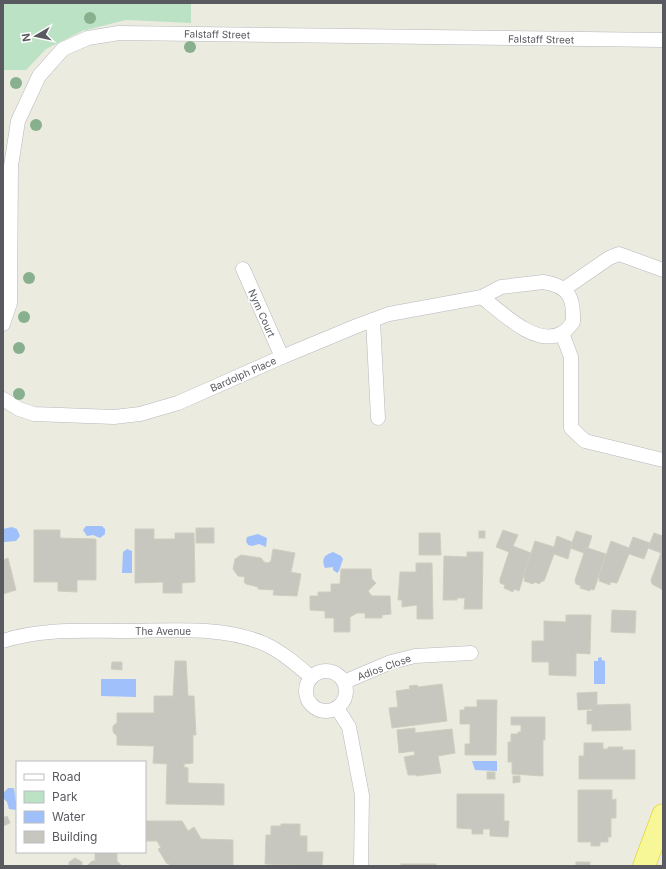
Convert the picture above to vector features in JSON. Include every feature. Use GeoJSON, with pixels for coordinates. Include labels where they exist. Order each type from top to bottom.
{"type":"FeatureCollection","features":[{"type":"Feature","properties":{"kind":"highway"},"geometry":{"type":"LineString","coordinates":[[644,866],[663,815]]}},
{"type":"Feature","properties":{"kind":"street","name":"Falstaff Street"},"geometry":{"type":"LineString","coordinates":[[3,324],[10,303],[11,166],[18,121],[39,76],[63,49],[88,38],[119,33],[663,40]]}},
{"type":"Feature","properties":{"kind":"street"},"geometry":{"type":"LineString","coordinates":[[482,297],[519,326],[537,335],[548,337],[562,333],[573,322],[572,303],[564,289],[609,258],[619,254],[663,270]]}},
{"type":"Feature","properties":{"kind":"street","name":"Nym Court"},"geometry":{"type":"LineString","coordinates":[[243,269],[282,357]]}},
{"type":"Feature","properties":{"kind":"street","name":"Bardolph Place"},"geometry":{"type":"LineString","coordinates":[[3,399],[19,409],[34,414],[114,416],[140,414],[178,403],[282,357],[389,314],[482,297],[501,288],[525,283],[552,283],[564,289]]}},
{"type":"Feature","properties":{"kind":"street"},"geometry":{"type":"LineString","coordinates":[[373,320],[378,418]]}},
{"type":"Feature","properties":{"kind":"street"},"geometry":{"type":"LineString","coordinates":[[562,333],[571,357],[572,428],[585,440],[663,460]]}},
{"type":"Feature","properties":{"kind":"street","name":"The Avenue"},"geometry":{"type":"LineString","coordinates":[[3,641],[20,635],[68,631],[192,630],[234,634],[264,644],[292,660],[311,677]]}},
{"type":"Feature","properties":{"kind":"street","name":"Adios Close"},"geometry":{"type":"LineString","coordinates":[[344,682],[391,662],[416,656],[472,653]]}},
{"type":"Feature","properties":{"kind":"street"},"geometry":{"type":"LineString","coordinates":[[329,671],[341,676],[346,687],[345,699],[332,711],[319,710],[309,701],[306,689],[311,677],[316,673],[329,671]]}},
{"type":"Feature","properties":{"kind":"street"},"geometry":{"type":"LineString","coordinates":[[337,708],[349,727],[362,795],[361,866]]}},
{"type":"Feature","properties":{"kind":"green space"},"geometry":{"type":"Polygon","coordinates":[[[3,3],[191,3],[191,23],[126,20],[82,31],[46,49],[26,70],[3,70],[3,3]]]}},
{"type":"Feature","properties":{"kind":"water"},"geometry":{"type":"Polygon","coordinates":[[[86,526],[102,526],[105,529],[105,534],[100,538],[93,535],[87,536],[83,530],[86,526]]]}},
{"type":"Feature","properties":{"kind":"water"},"geometry":{"type":"Polygon","coordinates":[[[12,527],[17,529],[20,536],[16,541],[4,542],[3,547],[3,529],[12,527]]]}},
{"type":"Feature","properties":{"kind":"water"},"geometry":{"type":"Polygon","coordinates":[[[258,534],[267,538],[266,547],[259,544],[252,546],[248,545],[246,541],[247,537],[258,534]]]}},
{"type":"Feature","properties":{"kind":"water"},"geometry":{"type":"Polygon","coordinates":[[[127,549],[132,551],[132,573],[122,573],[123,552],[127,549]]]}},
{"type":"Feature","properties":{"kind":"water"},"geometry":{"type":"Polygon","coordinates":[[[333,552],[341,556],[343,559],[337,573],[333,570],[333,567],[325,568],[323,562],[327,554],[333,552]]]}},
{"type":"Feature","properties":{"kind":"water"},"geometry":{"type":"Polygon","coordinates":[[[601,657],[602,660],[605,661],[605,684],[594,684],[594,661],[598,661],[598,658],[601,657]]]}},
{"type":"Feature","properties":{"kind":"water"},"geometry":{"type":"Polygon","coordinates":[[[101,679],[136,679],[136,697],[101,696],[101,679]]]}},
{"type":"Feature","properties":{"kind":"water"},"geometry":{"type":"Polygon","coordinates":[[[472,761],[497,761],[497,771],[475,770],[472,761]]]}},
{"type":"Feature","properties":{"kind":"water"},"geometry":{"type":"Polygon","coordinates":[[[8,788],[14,788],[16,810],[9,809],[7,802],[3,798],[3,793],[8,788]]]}},
{"type":"Feature","properties":{"kind":"building"},"geometry":{"type":"Polygon","coordinates":[[[196,528],[214,528],[214,543],[196,543],[196,528]]]}},
{"type":"Feature","properties":{"kind":"building"},"geometry":{"type":"Polygon","coordinates":[[[135,529],[154,529],[154,539],[175,539],[175,533],[194,533],[195,582],[182,583],[182,593],[163,593],[163,582],[135,583],[135,529]]]}},
{"type":"Feature","properties":{"kind":"building"},"geometry":{"type":"Polygon","coordinates":[[[34,530],[60,530],[60,538],[96,539],[96,580],[77,580],[77,592],[58,591],[58,582],[34,582],[34,530]]]}},
{"type":"Feature","properties":{"kind":"building"},"geometry":{"type":"Polygon","coordinates":[[[503,530],[518,535],[513,546],[531,553],[519,591],[514,589],[513,592],[504,588],[505,585],[500,583],[509,552],[496,547],[503,530]]]}},
{"type":"Feature","properties":{"kind":"building"},"geometry":{"type":"Polygon","coordinates":[[[479,531],[485,531],[485,538],[479,538],[479,531]]]}},
{"type":"Feature","properties":{"kind":"building"},"geometry":{"type":"Polygon","coordinates":[[[576,531],[592,536],[588,548],[606,554],[594,590],[591,589],[590,591],[580,588],[581,586],[576,584],[575,580],[584,553],[570,548],[576,531]]]}},
{"type":"Feature","properties":{"kind":"building"},"geometry":{"type":"Polygon","coordinates":[[[419,533],[440,533],[441,555],[419,555],[419,533]]]}},
{"type":"Feature","properties":{"kind":"building"},"geometry":{"type":"Polygon","coordinates":[[[654,533],[663,536],[663,590],[652,584],[651,580],[661,553],[648,548],[654,533]]]}},
{"type":"Feature","properties":{"kind":"building"},"geometry":{"type":"Polygon","coordinates":[[[557,536],[572,542],[568,559],[554,554],[544,581],[539,584],[535,582],[533,584],[524,581],[525,578],[523,577],[535,541],[554,547],[557,536]]]}},
{"type":"Feature","properties":{"kind":"building"},"geometry":{"type":"Polygon","coordinates":[[[633,537],[650,543],[644,559],[629,554],[617,583],[610,582],[610,585],[599,581],[600,579],[598,578],[611,541],[629,548],[633,537]]]}},
{"type":"Feature","properties":{"kind":"building"},"geometry":{"type":"Polygon","coordinates":[[[273,549],[295,553],[291,572],[301,574],[297,596],[273,595],[274,590],[258,589],[258,587],[246,584],[244,582],[245,577],[238,576],[233,569],[235,559],[241,555],[261,558],[264,562],[268,563],[271,561],[273,549]]]}},
{"type":"Feature","properties":{"kind":"building"},"geometry":{"type":"Polygon","coordinates":[[[467,552],[483,552],[482,609],[464,609],[465,598],[457,598],[457,600],[443,600],[444,556],[467,557],[467,552]]]}},
{"type":"Feature","properties":{"kind":"building"},"geometry":{"type":"Polygon","coordinates":[[[8,558],[16,590],[3,594],[3,560],[8,558]]]}},
{"type":"Feature","properties":{"kind":"building"},"geometry":{"type":"Polygon","coordinates":[[[416,563],[432,563],[433,619],[417,619],[417,605],[402,607],[402,600],[398,600],[400,572],[416,572],[416,563]]]}},
{"type":"Feature","properties":{"kind":"building"},"geometry":{"type":"Polygon","coordinates":[[[341,569],[371,569],[372,579],[376,583],[368,591],[372,596],[390,596],[391,614],[382,615],[382,618],[365,618],[365,613],[357,613],[350,617],[350,632],[334,632],[334,618],[325,618],[325,611],[310,610],[310,596],[318,596],[318,592],[331,592],[331,584],[340,584],[341,569]]]}},
{"type":"Feature","properties":{"kind":"building"},"geometry":{"type":"Polygon","coordinates":[[[612,610],[636,611],[635,633],[611,632],[612,610]]]}},
{"type":"Feature","properties":{"kind":"building"},"geometry":{"type":"Polygon","coordinates":[[[566,615],[591,615],[590,654],[576,653],[576,676],[549,675],[549,662],[532,662],[532,641],[544,641],[544,621],[566,622],[566,615]]]}},
{"type":"Feature","properties":{"kind":"building"},"geometry":{"type":"Polygon","coordinates":[[[175,661],[186,661],[188,696],[194,696],[196,735],[193,735],[193,763],[184,764],[184,767],[188,768],[188,783],[224,784],[224,805],[166,804],[167,764],[153,763],[154,746],[117,745],[117,736],[113,732],[113,726],[117,723],[117,713],[154,713],[154,696],[173,696],[175,661]]]}},
{"type":"Feature","properties":{"kind":"building"},"geometry":{"type":"Polygon","coordinates":[[[112,662],[122,662],[122,670],[111,669],[112,662]]]}},
{"type":"Feature","properties":{"kind":"building"},"geometry":{"type":"Polygon","coordinates":[[[442,684],[447,721],[392,728],[389,708],[398,707],[396,691],[410,689],[409,686],[417,685],[418,687],[442,684]]]}},
{"type":"Feature","properties":{"kind":"building"},"geometry":{"type":"Polygon","coordinates":[[[597,692],[597,705],[630,704],[631,730],[592,731],[592,724],[587,724],[587,711],[592,711],[592,709],[578,710],[577,693],[597,692]]]}},
{"type":"Feature","properties":{"kind":"building"},"geometry":{"type":"Polygon","coordinates":[[[477,700],[497,700],[496,755],[465,755],[465,744],[470,744],[470,724],[460,724],[460,710],[464,710],[465,707],[477,707],[477,700]]]}},
{"type":"Feature","properties":{"kind":"building"},"geometry":{"type":"Polygon","coordinates":[[[511,717],[545,717],[545,740],[543,740],[543,776],[512,774],[512,762],[508,762],[508,742],[511,742],[511,734],[518,734],[518,732],[521,732],[521,725],[511,725],[511,717]]]}},
{"type":"Feature","properties":{"kind":"building"},"geometry":{"type":"Polygon","coordinates":[[[415,728],[415,733],[452,729],[455,753],[438,756],[441,773],[416,776],[408,775],[404,757],[415,755],[414,751],[399,753],[397,730],[415,728]]]}},
{"type":"Feature","properties":{"kind":"building"},"geometry":{"type":"Polygon","coordinates":[[[584,743],[603,743],[603,749],[608,749],[608,747],[623,747],[622,750],[635,750],[635,779],[579,779],[579,756],[584,756],[584,743]]]}},
{"type":"Feature","properties":{"kind":"building"},"geometry":{"type":"Polygon","coordinates":[[[487,772],[495,772],[495,779],[487,779],[487,772]]]}},
{"type":"Feature","properties":{"kind":"building"},"geometry":{"type":"Polygon","coordinates":[[[513,776],[520,776],[520,782],[513,783],[513,776]]]}},
{"type":"Feature","properties":{"kind":"building"},"geometry":{"type":"Polygon","coordinates":[[[578,790],[612,790],[612,800],[616,799],[616,818],[611,818],[611,837],[608,837],[608,842],[600,842],[600,846],[591,846],[591,842],[578,842],[578,790]]]}},
{"type":"Feature","properties":{"kind":"building"},"geometry":{"type":"Polygon","coordinates":[[[457,794],[504,794],[504,821],[509,821],[508,837],[490,836],[490,829],[483,829],[483,834],[472,834],[472,829],[457,828],[457,794]]]}},
{"type":"Feature","properties":{"kind":"building"},"geometry":{"type":"Polygon","coordinates":[[[7,816],[10,823],[3,826],[3,818],[7,816]]]}},
{"type":"Feature","properties":{"kind":"building"},"geometry":{"type":"Polygon","coordinates":[[[146,821],[182,821],[188,831],[194,827],[201,839],[233,840],[233,866],[169,866],[169,863],[167,864],[158,849],[161,848],[157,841],[146,841],[146,821]]]}},
{"type":"Feature","properties":{"kind":"building"},"geometry":{"type":"Polygon","coordinates":[[[281,824],[300,824],[300,836],[307,836],[307,852],[323,852],[322,866],[265,864],[266,835],[271,835],[271,826],[281,826],[281,824]]]}},
{"type":"Feature","properties":{"kind":"building"},"geometry":{"type":"Polygon","coordinates":[[[95,853],[117,853],[117,861],[122,866],[87,866],[92,861],[95,861],[95,853]]]}},
{"type":"Feature","properties":{"kind":"building"},"geometry":{"type":"Polygon","coordinates":[[[75,858],[82,862],[82,866],[69,866],[69,862],[75,858]]]}},
{"type":"Feature","properties":{"kind":"building"},"geometry":{"type":"Polygon","coordinates":[[[576,862],[590,862],[590,866],[576,866],[576,862]]]}},
{"type":"Feature","properties":{"kind":"building"},"geometry":{"type":"Polygon","coordinates":[[[401,864],[436,864],[436,866],[401,866],[401,864]]]}}]}
